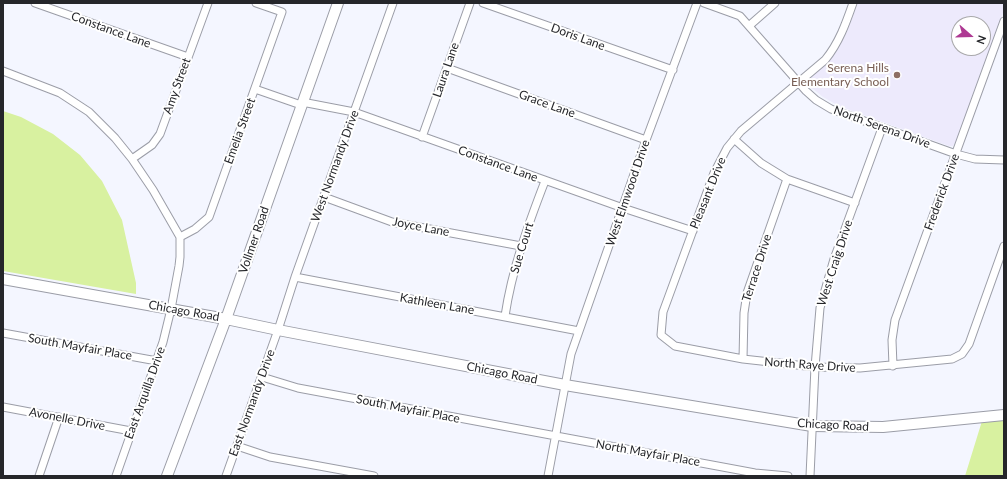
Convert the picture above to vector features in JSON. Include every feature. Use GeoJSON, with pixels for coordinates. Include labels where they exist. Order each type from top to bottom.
{"type":"FeatureCollection","features":[{"type":"Feature","properties":{"kind":"street","name":"Constance Lane"},"geometry":{"type":"LineString","coordinates":[[35,3],[188,57]]}},
{"type":"Feature","properties":{"kind":"street","name":"Amy Street"},"geometry":{"type":"LineString","coordinates":[[132,159],[152,145],[160,134],[208,3]]}},
{"type":"Feature","properties":{"kind":"street","name":"Emelia Street"},"geometry":{"type":"LineString","coordinates":[[180,237],[196,229],[209,217],[282,12],[256,3]]}},
{"type":"Feature","properties":{"kind":"street","name":"Vollmer Road"},"geometry":{"type":"LineString","coordinates":[[168,476],[226,319],[338,3]]}},
{"type":"Feature","properties":{"kind":"street","name":"West Normandy Drive"},"geometry":{"type":"LineString","coordinates":[[278,330],[295,277],[393,3]]}},
{"type":"Feature","properties":{"kind":"street","name":"Laura Lane"},"geometry":{"type":"LineString","coordinates":[[422,137],[470,3]]}},
{"type":"Feature","properties":{"kind":"street","name":"Doris Lane"},"geometry":{"type":"LineString","coordinates":[[483,3],[672,70]]}},
{"type":"Feature","properties":{"kind":"street","name":"West Elmwood Drive"},"geometry":{"type":"LineString","coordinates":[[548,476],[571,354],[646,140],[697,3]]}},
{"type":"Feature","properties":{"kind":"street","name":"North Serena Drive"},"geometry":{"type":"LineString","coordinates":[[704,3],[736,13],[750,26],[798,83],[816,100],[827,107],[956,154],[976,159],[1004,160]]}},
{"type":"Feature","properties":{"kind":"street"},"geometry":{"type":"LineString","coordinates":[[750,26],[775,3]]}},
{"type":"Feature","properties":{"kind":"street","name":"Pleasant Drive"},"geometry":{"type":"LineString","coordinates":[[661,335],[663,312],[719,162],[734,139],[754,120],[820,65],[831,53],[841,35],[853,3]]}},
{"type":"Feature","properties":{"kind":"street","name":"Frederick Drive"},"geometry":{"type":"LineString","coordinates":[[893,366],[892,340],[895,320],[1004,21]]}},
{"type":"Feature","properties":{"kind":"street","name":"Grace Lane"},"geometry":{"type":"LineString","coordinates":[[447,68],[646,140]]}},
{"type":"Feature","properties":{"kind":"street"},"geometry":{"type":"LineString","coordinates":[[3,71],[50,88],[89,112],[115,138],[132,159],[153,190],[180,237]]}},
{"type":"Feature","properties":{"kind":"street","name":"Constance Lane"},"geometry":{"type":"LineString","coordinates":[[255,89],[302,103],[354,112],[545,181],[693,231]]}},
{"type":"Feature","properties":{"kind":"street","name":"West Craig Drive"},"geometry":{"type":"LineString","coordinates":[[810,476],[815,367],[822,299],[834,259],[882,128]]}},
{"type":"Feature","properties":{"kind":"street"},"geometry":{"type":"LineString","coordinates":[[734,139],[757,160],[787,179],[855,203]]}},
{"type":"Feature","properties":{"kind":"street","name":"Terrace Drive"},"geometry":{"type":"LineString","coordinates":[[743,359],[744,313],[747,293],[787,179]]}},
{"type":"Feature","properties":{"kind":"street","name":"Sue Court"},"geometry":{"type":"LineString","coordinates":[[505,316],[508,294],[521,246],[545,181]]}},
{"type":"Feature","properties":{"kind":"street","name":"Joyce Lane"},"geometry":{"type":"LineString","coordinates":[[324,197],[392,222],[521,246]]}},
{"type":"Feature","properties":{"kind":"street","name":"East Arquilla Drive"},"geometry":{"type":"LineString","coordinates":[[116,476],[157,361],[171,309],[180,257],[180,237]]}},
{"type":"Feature","properties":{"kind":"street","name":"North Raye Drive"},"geometry":{"type":"LineString","coordinates":[[661,335],[675,346],[743,359],[815,367],[853,368],[893,366],[952,359],[962,354],[969,344],[1004,246]]}},
{"type":"Feature","properties":{"kind":"street","name":"Kathleen Lane"},"geometry":{"type":"LineString","coordinates":[[295,277],[579,331]]}},
{"type":"Feature","properties":{"kind":"street","name":"Chicago Road"},"geometry":{"type":"LineString","coordinates":[[3,278],[226,319],[565,385],[812,426],[883,427],[1004,415]]}},
{"type":"Feature","properties":{"kind":"street","name":"East Normandy Drive"},"geometry":{"type":"LineString","coordinates":[[226,476],[278,330]]}},
{"type":"Feature","properties":{"kind":"street","name":"South Mayfair Place"},"geometry":{"type":"LineString","coordinates":[[3,333],[157,361]]}},
{"type":"Feature","properties":{"kind":"street","name":"South Mayfair Place"},"geometry":{"type":"LineString","coordinates":[[262,377],[298,388],[555,436]]}},
{"type":"Feature","properties":{"kind":"street","name":"Avonelle Drive"},"geometry":{"type":"LineString","coordinates":[[3,407],[131,431]]}},
{"type":"Feature","properties":{"kind":"street"},"geometry":{"type":"LineString","coordinates":[[39,476],[59,417]]}},
{"type":"Feature","properties":{"kind":"street","name":"North Mayfair Place"},"geometry":{"type":"LineString","coordinates":[[555,436],[755,473],[788,476]]}},
{"type":"Feature","properties":{"kind":"street"},"geometry":{"type":"LineString","coordinates":[[237,446],[270,456],[374,476]]}},
{"type":"Feature","properties":{"kind":"shaded area","name":"Serena Hills Elementary School"},"geometry":{"type":"Polygon","coordinates":[[[858,3],[1004,3],[1004,10],[991,46],[991,16],[951,16],[951,56],[987,56],[957,140],[953,146],[949,146],[839,106],[823,97],[807,84],[807,81],[825,65],[836,52],[845,36],[858,3]]]}},
{"type":"Feature","properties":{"kind":"green space"},"geometry":{"type":"Polygon","coordinates":[[[3,111],[21,117],[53,134],[80,155],[102,181],[122,220],[136,283],[136,294],[3,271],[3,111]]]}},
{"type":"Feature","properties":{"kind":"green space"},"geometry":{"type":"Polygon","coordinates":[[[1004,419],[1004,476],[965,476],[982,421],[1004,419]]]}},
{"type":"Feature","properties":{"kind":"place","name":"Serena Hills Elementary School"},"geometry":{"type":"Point","coordinates":[897,75]}}]}
